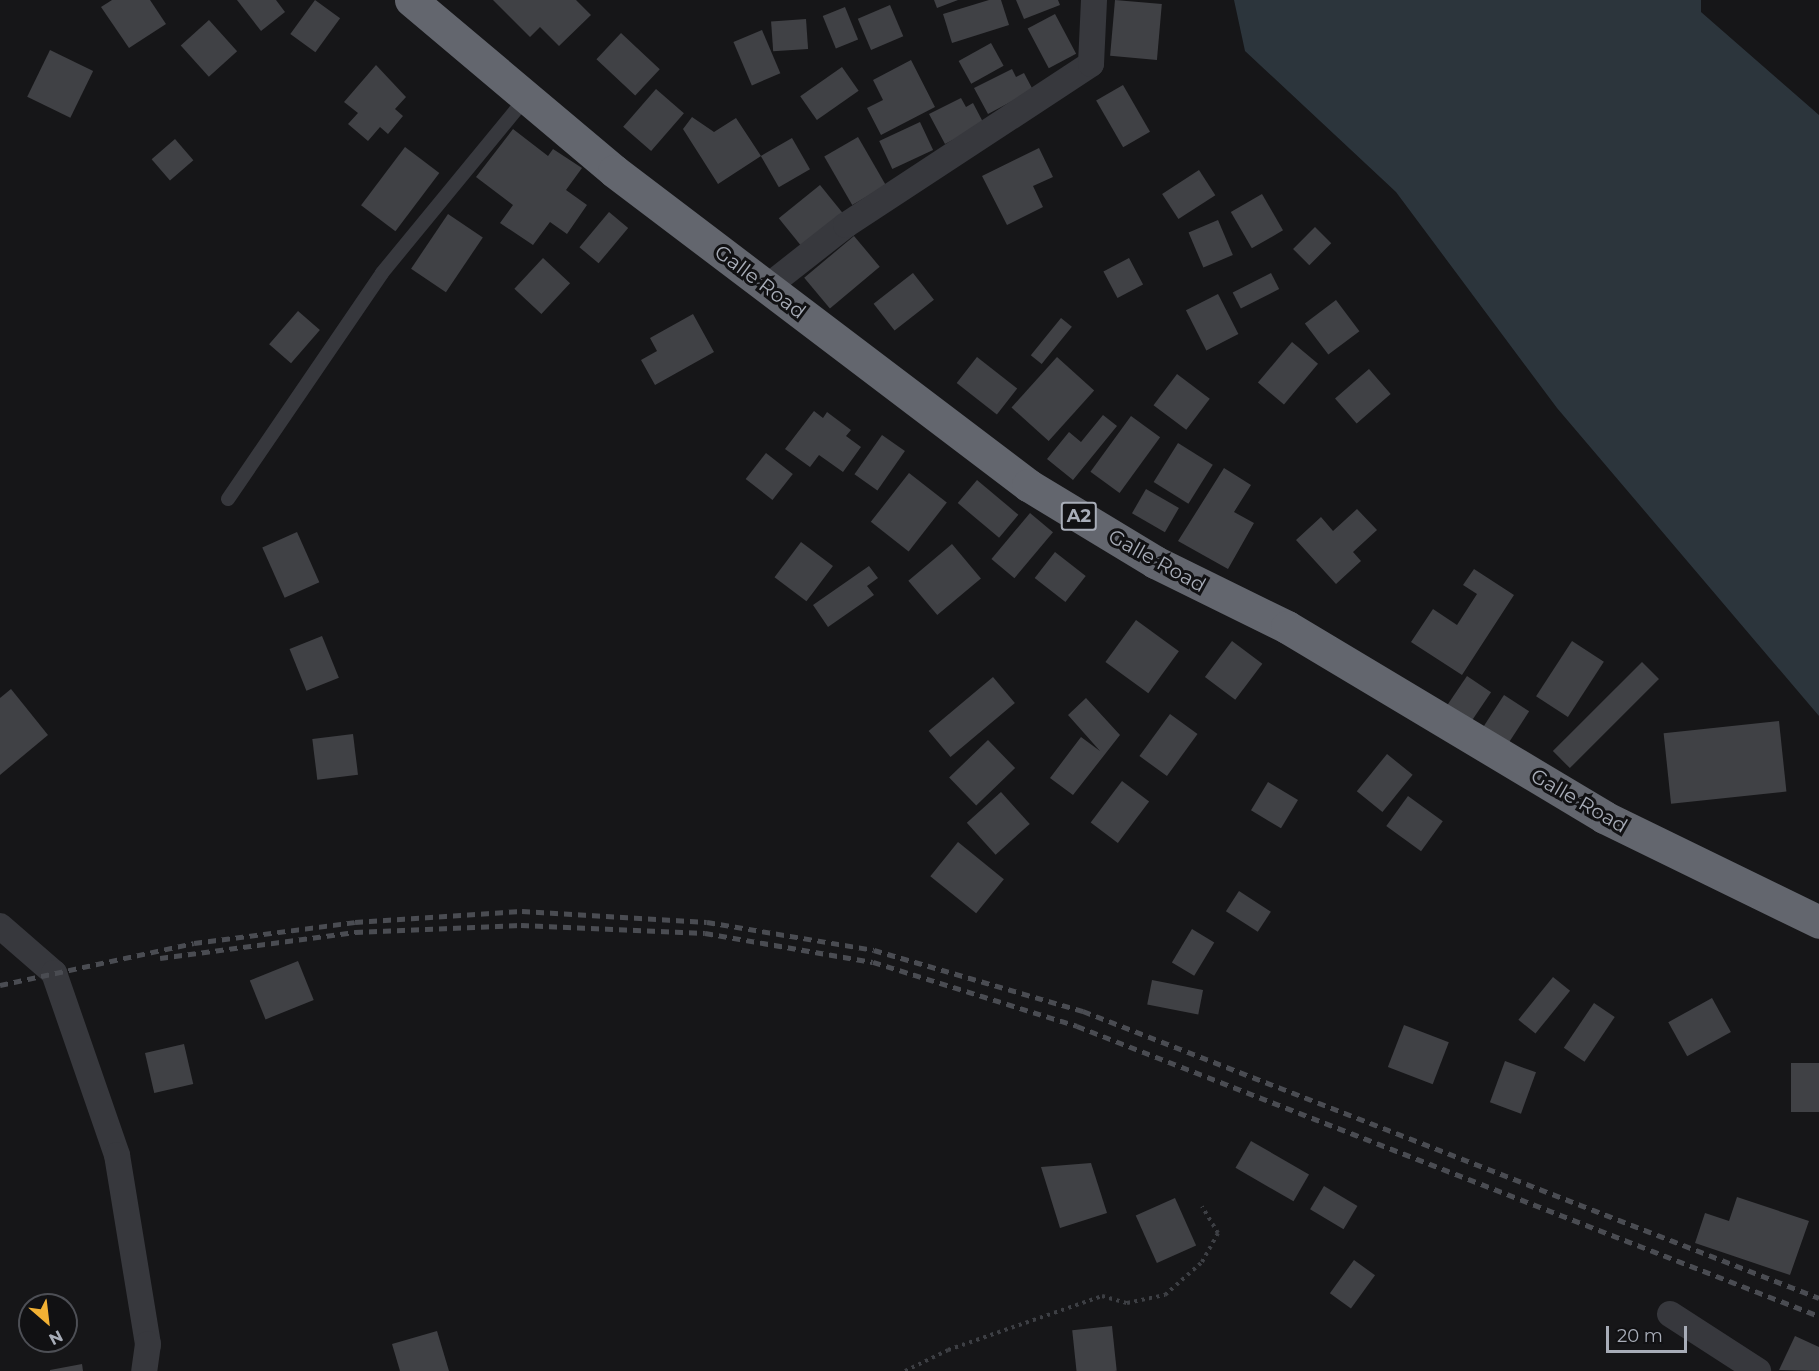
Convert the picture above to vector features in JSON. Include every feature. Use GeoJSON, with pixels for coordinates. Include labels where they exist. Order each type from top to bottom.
{"type":"FeatureCollection","features":[{"type":"Feature","properties":{"kind":"highway","name":"Galle Road"},"geometry":{"type":"LineString","coordinates":[[411,0],[526,98],[767,287],[1028,485],[1145,556],[1287,627],[1604,817],[1819,922]]}},
{"type":"Feature","properties":{"kind":"street"},"geometry":{"type":"LineString","coordinates":[[767,287],[846,225],[1091,64],[1094,0]]}},
{"type":"Feature","properties":{"kind":"street"},"geometry":{"type":"LineString","coordinates":[[0,927],[54,973],[117,1155],[148,1344],[144,1371]]}},
{"type":"Feature","properties":{"kind":"street"},"geometry":{"type":"LineString","coordinates":[[1670,1314],[1758,1371]]}},
{"type":"Feature","properties":{"kind":"lane"},"geometry":{"type":"LineString","coordinates":[[228,499],[382,273],[526,98]]}},
{"type":"Feature","properties":{"kind":"path"},"geometry":{"type":"LineString","coordinates":[[905,1371],[948,1350],[1102,1296],[1127,1303],[1165,1295],[1202,1262],[1218,1233],[1202,1206]]}},
{"type":"Feature","properties":{"kind":"shaded area"},"geometry":{"type":"Polygon","coordinates":[[[1234,0],[1701,0],[1701,12],[1819,115],[1819,716],[1557,408],[1396,192],[1245,51],[1234,0]]]}},
{"type":"Feature","properties":{"kind":"building"},"geometry":{"type":"Polygon","coordinates":[[[112,0],[150,0],[166,24],[129,48],[101,7],[112,0]]]}},
{"type":"Feature","properties":{"kind":"building"},"geometry":{"type":"Polygon","coordinates":[[[237,0],[276,0],[285,12],[261,31],[237,0]]]}},
{"type":"Feature","properties":{"kind":"building"},"geometry":{"type":"Polygon","coordinates":[[[315,0],[340,18],[315,52],[290,34],[315,0]]]}},
{"type":"Feature","properties":{"kind":"building"},"geometry":{"type":"Polygon","coordinates":[[[493,0],[576,0],[591,15],[559,46],[540,27],[530,37],[493,0]]]}},
{"type":"Feature","properties":{"kind":"building"},"geometry":{"type":"Polygon","coordinates":[[[934,0],[958,0],[937,8],[934,0]]]}},
{"type":"Feature","properties":{"kind":"building"},"geometry":{"type":"Polygon","coordinates":[[[989,0],[1001,0],[1009,25],[952,43],[943,14],[989,0]]]}},
{"type":"Feature","properties":{"kind":"building"},"geometry":{"type":"Polygon","coordinates":[[[1016,0],[1058,0],[1060,5],[1024,19],[1016,0]]]}},
{"type":"Feature","properties":{"kind":"building"},"geometry":{"type":"Polygon","coordinates":[[[1115,0],[1162,4],[1157,60],[1110,56],[1115,0]]]}},
{"type":"Feature","properties":{"kind":"building"},"geometry":{"type":"Polygon","coordinates":[[[890,5],[903,36],[871,50],[858,19],[890,5]]]}},
{"type":"Feature","properties":{"kind":"building"},"geometry":{"type":"Polygon","coordinates":[[[845,7],[858,39],[836,48],[823,16],[845,7]]]}},
{"type":"Feature","properties":{"kind":"building"},"geometry":{"type":"Polygon","coordinates":[[[1055,14],[1076,54],[1049,68],[1028,29],[1055,14]]]}},
{"type":"Feature","properties":{"kind":"building"},"geometry":{"type":"Polygon","coordinates":[[[806,19],[808,49],[773,51],[771,21],[806,19]]]}},
{"type":"Feature","properties":{"kind":"building"},"geometry":{"type":"Polygon","coordinates":[[[209,20],[237,51],[209,77],[181,45],[209,20]]]}},
{"type":"Feature","properties":{"kind":"building"},"geometry":{"type":"Polygon","coordinates":[[[762,30],[780,73],[752,85],[733,42],[762,30]]]}},
{"type":"Feature","properties":{"kind":"building"},"geometry":{"type":"Polygon","coordinates":[[[621,33],[660,69],[635,95],[596,59],[621,33]]]}},
{"type":"Feature","properties":{"kind":"building"},"geometry":{"type":"Polygon","coordinates":[[[991,43],[1004,66],[971,84],[959,61],[991,43]]]}},
{"type":"Feature","properties":{"kind":"building"},"geometry":{"type":"Polygon","coordinates":[[[50,50],[93,71],[70,118],[27,97],[50,50]]]}},
{"type":"Feature","properties":{"kind":"building"},"geometry":{"type":"Polygon","coordinates":[[[911,60],[935,107],[881,135],[867,108],[883,100],[873,80],[911,60]]]}},
{"type":"Feature","properties":{"kind":"building"},"geometry":{"type":"Polygon","coordinates":[[[376,65],[406,97],[395,109],[403,116],[388,134],[380,127],[368,141],[348,124],[358,113],[344,102],[376,65]]]}},
{"type":"Feature","properties":{"kind":"building"},"geometry":{"type":"Polygon","coordinates":[[[842,67],[859,91],[817,120],[800,96],[842,67]]]}},
{"type":"Feature","properties":{"kind":"building"},"geometry":{"type":"Polygon","coordinates":[[[1012,69],[1016,77],[1024,73],[1033,90],[988,114],[974,88],[1012,69]]]}},
{"type":"Feature","properties":{"kind":"building"},"geometry":{"type":"Polygon","coordinates":[[[1123,85],[1150,132],[1123,147],[1096,101],[1123,85]]]}},
{"type":"Feature","properties":{"kind":"building"},"geometry":{"type":"Polygon","coordinates":[[[656,89],[684,113],[651,151],[623,127],[656,89]]]}},
{"type":"Feature","properties":{"kind":"building"},"geometry":{"type":"Polygon","coordinates":[[[961,98],[966,107],[973,103],[984,124],[945,144],[929,114],[961,98]]]}},
{"type":"Feature","properties":{"kind":"building"},"geometry":{"type":"Polygon","coordinates":[[[692,117],[714,132],[736,118],[761,156],[718,184],[683,129],[692,117]]]}},
{"type":"Feature","properties":{"kind":"building"},"geometry":{"type":"Polygon","coordinates":[[[920,122],[933,150],[892,169],[879,141],[920,122]]]}},
{"type":"Feature","properties":{"kind":"building"},"geometry":{"type":"Polygon","coordinates":[[[513,129],[548,156],[553,149],[582,168],[566,190],[587,205],[567,234],[550,222],[533,245],[500,223],[513,205],[476,177],[513,129]]]}},
{"type":"Feature","properties":{"kind":"building"},"geometry":{"type":"Polygon","coordinates":[[[858,137],[886,185],[852,205],[824,156],[858,137]]]}},
{"type":"Feature","properties":{"kind":"building"},"geometry":{"type":"Polygon","coordinates":[[[792,138],[810,169],[779,187],[761,156],[792,138]]]}},
{"type":"Feature","properties":{"kind":"building"},"geometry":{"type":"Polygon","coordinates":[[[175,139],[193,160],[170,180],[152,159],[175,139]]]}},
{"type":"Feature","properties":{"kind":"building"},"geometry":{"type":"Polygon","coordinates":[[[405,147],[439,173],[395,231],[361,205],[405,147]]]}},
{"type":"Feature","properties":{"kind":"building"},"geometry":{"type":"Polygon","coordinates":[[[1039,148],[1053,177],[1033,186],[1043,207],[1007,225],[982,176],[1039,148]]]}},
{"type":"Feature","properties":{"kind":"building"},"geometry":{"type":"Polygon","coordinates":[[[1199,170],[1215,195],[1178,219],[1162,194],[1199,170]]]}},
{"type":"Feature","properties":{"kind":"building"},"geometry":{"type":"Polygon","coordinates":[[[820,185],[843,213],[801,246],[779,218],[820,185]]]}},
{"type":"Feature","properties":{"kind":"building"},"geometry":{"type":"Polygon","coordinates":[[[1262,194],[1283,230],[1252,248],[1231,212],[1262,194]]]}},
{"type":"Feature","properties":{"kind":"building"},"geometry":{"type":"Polygon","coordinates":[[[609,212],[628,228],[599,263],[579,247],[609,212]]]}},
{"type":"Feature","properties":{"kind":"building"},"geometry":{"type":"Polygon","coordinates":[[[448,214],[483,237],[446,292],[411,269],[448,214]]]}},
{"type":"Feature","properties":{"kind":"building"},"geometry":{"type":"Polygon","coordinates":[[[1218,220],[1233,255],[1203,267],[1189,233],[1218,220]]]}},
{"type":"Feature","properties":{"kind":"building"},"geometry":{"type":"Polygon","coordinates":[[[1315,227],[1331,243],[1309,265],[1293,249],[1315,227]]]}},
{"type":"Feature","properties":{"kind":"building"},"geometry":{"type":"Polygon","coordinates":[[[854,236],[880,267],[830,308],[804,278],[854,236]]]}},
{"type":"Feature","properties":{"kind":"building"},"geometry":{"type":"Polygon","coordinates":[[[543,258],[570,283],[541,314],[514,289],[543,258]]]}},
{"type":"Feature","properties":{"kind":"building"},"geometry":{"type":"Polygon","coordinates":[[[1129,258],[1143,284],[1117,298],[1103,272],[1129,258]]]}},
{"type":"Feature","properties":{"kind":"building"},"geometry":{"type":"Polygon","coordinates":[[[913,273],[934,300],[895,331],[874,304],[913,273]]]}},
{"type":"Feature","properties":{"kind":"building"},"geometry":{"type":"Polygon","coordinates":[[[1271,273],[1279,289],[1241,309],[1233,293],[1271,273]]]}},
{"type":"Feature","properties":{"kind":"building"},"geometry":{"type":"Polygon","coordinates":[[[1218,294],[1238,334],[1206,350],[1186,310],[1218,294]]]}},
{"type":"Feature","properties":{"kind":"building"},"geometry":{"type":"Polygon","coordinates":[[[1336,300],[1359,331],[1328,355],[1305,323],[1336,300]]]}},
{"type":"Feature","properties":{"kind":"building"},"geometry":{"type":"Polygon","coordinates":[[[298,311],[320,330],[291,363],[269,344],[298,311]]]}},
{"type":"Feature","properties":{"kind":"building"},"geometry":{"type":"Polygon","coordinates":[[[693,314],[714,352],[655,385],[641,360],[657,351],[650,338],[693,314]]]}},
{"type":"Feature","properties":{"kind":"building"},"geometry":{"type":"Polygon","coordinates":[[[1061,318],[1072,327],[1042,364],[1031,355],[1061,318]]]}},
{"type":"Feature","properties":{"kind":"building"},"geometry":{"type":"Polygon","coordinates":[[[1292,342],[1318,364],[1284,404],[1258,383],[1292,342]]]}},
{"type":"Feature","properties":{"kind":"building"},"geometry":{"type":"Polygon","coordinates":[[[977,357],[1017,388],[997,414],[957,383],[977,357]]]}},
{"type":"Feature","properties":{"kind":"building"},"geometry":{"type":"Polygon","coordinates":[[[1057,357],[1094,390],[1049,441],[1011,408],[1057,357]]]}},
{"type":"Feature","properties":{"kind":"building"},"geometry":{"type":"Polygon","coordinates":[[[1369,369],[1391,394],[1357,423],[1335,399],[1369,369]]]}},
{"type":"Feature","properties":{"kind":"building"},"geometry":{"type":"Polygon","coordinates":[[[1177,374],[1210,399],[1186,430],[1154,405],[1177,374]]]}},
{"type":"Feature","properties":{"kind":"building"},"geometry":{"type":"Polygon","coordinates":[[[814,411],[823,418],[827,412],[851,430],[846,436],[861,447],[843,472],[819,455],[810,467],[785,449],[814,411]]]}},
{"type":"Feature","properties":{"kind":"building"},"geometry":{"type":"Polygon","coordinates":[[[1103,415],[1117,426],[1073,480],[1047,459],[1069,432],[1081,442],[1103,415]]]}},
{"type":"Feature","properties":{"kind":"building"},"geometry":{"type":"Polygon","coordinates":[[[1131,416],[1160,437],[1120,493],[1090,472],[1131,416]]]}},
{"type":"Feature","properties":{"kind":"building"},"geometry":{"type":"Polygon","coordinates":[[[882,435],[905,451],[877,490],[854,474],[882,435]]]}},
{"type":"Feature","properties":{"kind":"building"},"geometry":{"type":"Polygon","coordinates":[[[1178,443],[1213,465],[1188,504],[1154,482],[1178,443]]]}},
{"type":"Feature","properties":{"kind":"building"},"geometry":{"type":"Polygon","coordinates":[[[766,453],[793,474],[772,500],[746,479],[766,453]]]}},
{"type":"Feature","properties":{"kind":"building"},"geometry":{"type":"Polygon","coordinates":[[[1224,468],[1251,485],[1234,512],[1254,523],[1228,569],[1178,541],[1224,468]]]}},
{"type":"Feature","properties":{"kind":"building"},"geometry":{"type":"Polygon","coordinates":[[[909,473],[947,503],[909,551],[871,522],[909,473]]]}},
{"type":"Feature","properties":{"kind":"building"},"geometry":{"type":"Polygon","coordinates":[[[977,480],[1018,515],[999,538],[958,503],[977,480]]]}},
{"type":"Feature","properties":{"kind":"building"},"geometry":{"type":"Polygon","coordinates":[[[1146,489],[1179,508],[1165,532],[1132,513],[1146,489]]]}},
{"type":"Feature","properties":{"kind":"building"},"geometry":{"type":"Polygon","coordinates":[[[1357,509],[1377,530],[1353,552],[1361,561],[1336,584],[1296,540],[1321,517],[1333,531],[1357,509]]]}},
{"type":"Feature","properties":{"kind":"building"},"geometry":{"type":"Polygon","coordinates":[[[1030,513],[1053,532],[1014,578],[991,559],[1030,513]]]}},
{"type":"Feature","properties":{"kind":"building"},"geometry":{"type":"Polygon","coordinates":[[[297,532],[319,582],[285,598],[262,547],[297,532]]]}},
{"type":"Feature","properties":{"kind":"building"},"geometry":{"type":"Polygon","coordinates":[[[801,542],[833,566],[806,601],[775,577],[801,542]]]}},
{"type":"Feature","properties":{"kind":"building"},"geometry":{"type":"Polygon","coordinates":[[[952,544],[981,578],[937,615],[908,581],[952,544]]]}},
{"type":"Feature","properties":{"kind":"building"},"geometry":{"type":"Polygon","coordinates":[[[1055,552],[1086,576],[1065,602],[1035,578],[1055,552]]]}},
{"type":"Feature","properties":{"kind":"building"},"geometry":{"type":"Polygon","coordinates":[[[869,566],[878,578],[867,586],[874,595],[828,627],[813,605],[869,566]]]}},
{"type":"Feature","properties":{"kind":"building"},"geometry":{"type":"Polygon","coordinates":[[[1474,569],[1514,595],[1462,675],[1411,642],[1433,609],[1457,625],[1477,594],[1463,585],[1474,569]]]}},
{"type":"Feature","properties":{"kind":"building"},"geometry":{"type":"Polygon","coordinates":[[[1136,620],[1179,651],[1148,693],[1105,662],[1136,620]]]}},
{"type":"Feature","properties":{"kind":"building"},"geometry":{"type":"Polygon","coordinates":[[[322,636],[339,678],[306,691],[290,649],[322,636]]]}},
{"type":"Feature","properties":{"kind":"building"},"geometry":{"type":"Polygon","coordinates":[[[1232,641],[1262,664],[1235,700],[1205,677],[1232,641]]]}},
{"type":"Feature","properties":{"kind":"building"},"geometry":{"type":"Polygon","coordinates":[[[1572,641],[1604,662],[1568,717],[1536,696],[1572,641]]]}},
{"type":"Feature","properties":{"kind":"building"},"geometry":{"type":"Polygon","coordinates":[[[1642,662],[1659,679],[1570,768],[1553,751],[1642,662]]]}},
{"type":"Feature","properties":{"kind":"building"},"geometry":{"type":"Polygon","coordinates":[[[1467,676],[1491,692],[1471,722],[1447,706],[1467,676]]]}},
{"type":"Feature","properties":{"kind":"building"},"geometry":{"type":"Polygon","coordinates":[[[993,677],[1015,703],[951,757],[929,731],[993,677]]]}},
{"type":"Feature","properties":{"kind":"building"},"geometry":{"type":"Polygon","coordinates":[[[11,689],[48,735],[0,775],[0,698],[11,689]]]}},
{"type":"Feature","properties":{"kind":"building"},"geometry":{"type":"Polygon","coordinates":[[[1504,695],[1529,711],[1508,744],[1483,728],[1504,695]]]}},
{"type":"Feature","properties":{"kind":"building"},"geometry":{"type":"Polygon","coordinates":[[[1086,698],[1120,735],[1073,795],[1050,778],[1081,737],[1100,751],[1068,715],[1086,698]]]}},
{"type":"Feature","properties":{"kind":"building"},"geometry":{"type":"Polygon","coordinates":[[[1170,714],[1198,734],[1167,776],[1139,756],[1170,714]]]}},
{"type":"Feature","properties":{"kind":"building"},"geometry":{"type":"Polygon","coordinates":[[[1779,721],[1786,792],[1671,804],[1664,733],[1779,721]]]}},
{"type":"Feature","properties":{"kind":"building"},"geometry":{"type":"Polygon","coordinates":[[[353,734],[358,775],[317,780],[312,739],[353,734]]]}},
{"type":"Feature","properties":{"kind":"building"},"geometry":{"type":"Polygon","coordinates":[[[988,740],[1015,768],[976,806],[949,778],[988,740]]]}},
{"type":"Feature","properties":{"kind":"building"},"geometry":{"type":"Polygon","coordinates":[[[1387,754],[1413,775],[1382,812],[1357,791],[1387,754]]]}},
{"type":"Feature","properties":{"kind":"building"},"geometry":{"type":"Polygon","coordinates":[[[1122,781],[1149,801],[1118,843],[1091,823],[1122,781]]]}},
{"type":"Feature","properties":{"kind":"building"},"geometry":{"type":"Polygon","coordinates":[[[1268,782],[1298,800],[1281,828],[1251,810],[1268,782]]]}},
{"type":"Feature","properties":{"kind":"building"},"geometry":{"type":"Polygon","coordinates":[[[1001,792],[1030,824],[996,855],[967,823],[1001,792]]]}},
{"type":"Feature","properties":{"kind":"building"},"geometry":{"type":"Polygon","coordinates":[[[1408,796],[1443,821],[1421,851],[1386,826],[1408,796]]]}},
{"type":"Feature","properties":{"kind":"building"},"geometry":{"type":"Polygon","coordinates":[[[958,842],[1004,879],[976,913],[930,876],[958,842]]]}},
{"type":"Feature","properties":{"kind":"building"},"geometry":{"type":"Polygon","coordinates":[[[1239,891],[1271,912],[1258,932],[1226,911],[1239,891]]]}},
{"type":"Feature","properties":{"kind":"building"},"geometry":{"type":"Polygon","coordinates":[[[1192,929],[1214,942],[1194,976],[1172,962],[1192,929]]]}},
{"type":"Feature","properties":{"kind":"building"},"geometry":{"type":"Polygon","coordinates":[[[298,961],[314,1000],[266,1019],[250,980],[298,961]]]}},
{"type":"Feature","properties":{"kind":"building"},"geometry":{"type":"Polygon","coordinates":[[[1553,977],[1570,991],[1535,1034],[1518,1020],[1553,977]]]}},
{"type":"Feature","properties":{"kind":"building"},"geometry":{"type":"Polygon","coordinates":[[[1152,980],[1203,990],[1198,1014],[1147,1005],[1152,980]]]}},
{"type":"Feature","properties":{"kind":"building"},"geometry":{"type":"Polygon","coordinates":[[[1712,998],[1731,1032],[1687,1056],[1668,1022],[1712,998]]]}},
{"type":"Feature","properties":{"kind":"building"},"geometry":{"type":"Polygon","coordinates":[[[1594,1003],[1615,1017],[1585,1062],[1564,1048],[1594,1003]]]}},
{"type":"Feature","properties":{"kind":"building"},"geometry":{"type":"Polygon","coordinates":[[[1404,1025],[1449,1042],[1433,1084],[1388,1067],[1404,1025]]]}},
{"type":"Feature","properties":{"kind":"building"},"geometry":{"type":"Polygon","coordinates":[[[184,1044],[193,1084],[154,1093],[145,1053],[184,1044]]]}},
{"type":"Feature","properties":{"kind":"building"},"geometry":{"type":"Polygon","coordinates":[[[1505,1061],[1536,1072],[1521,1114],[1490,1102],[1505,1061]]]}},
{"type":"Feature","properties":{"kind":"building"},"geometry":{"type":"Polygon","coordinates":[[[1791,1063],[1819,1063],[1819,1112],[1791,1112],[1791,1063]]]}},
{"type":"Feature","properties":{"kind":"building"},"geometry":{"type":"Polygon","coordinates":[[[1251,1141],[1309,1174],[1294,1201],[1236,1168],[1251,1141]]]}},
{"type":"Feature","properties":{"kind":"building"},"geometry":{"type":"Polygon","coordinates":[[[1091,1163],[1107,1213],[1060,1228],[1041,1167],[1091,1163]]]}},
{"type":"Feature","properties":{"kind":"building"},"geometry":{"type":"Polygon","coordinates":[[[1324,1186],[1357,1206],[1344,1229],[1310,1209],[1324,1186]]]}},
{"type":"Feature","properties":{"kind":"building"},"geometry":{"type":"Polygon","coordinates":[[[1737,1197],[1809,1221],[1790,1275],[1695,1243],[1705,1213],[1729,1221],[1737,1197]]]}},
{"type":"Feature","properties":{"kind":"building"},"geometry":{"type":"Polygon","coordinates":[[[1175,1198],[1196,1246],[1157,1263],[1136,1215],[1175,1198]]]}},
{"type":"Feature","properties":{"kind":"building"},"geometry":{"type":"Polygon","coordinates":[[[1354,1260],[1375,1275],[1351,1308],[1330,1293],[1354,1260]]]}},
{"type":"Feature","properties":{"kind":"building"},"geometry":{"type":"Polygon","coordinates":[[[1112,1326],[1117,1371],[1077,1371],[1072,1330],[1112,1326]]]}},
{"type":"Feature","properties":{"kind":"building"},"geometry":{"type":"Polygon","coordinates":[[[437,1331],[449,1371],[400,1371],[392,1344],[437,1331]]]}},
{"type":"Feature","properties":{"kind":"building"},"geometry":{"type":"Polygon","coordinates":[[[1795,1336],[1819,1347],[1819,1371],[1779,1370],[1795,1336]]]}},
{"type":"Feature","properties":{"kind":"building"},"geometry":{"type":"Polygon","coordinates":[[[82,1364],[83,1371],[50,1371],[50,1370],[82,1364]]]}},
{"type":"Feature","properties":{"kind":"railway"},"geometry":{"type":"LineString","coordinates":[[0,985],[194,943],[355,922],[522,911],[707,922],[874,950],[1083,1011],[1819,1298]]}},
{"type":"Feature","properties":{"kind":"railway"},"geometry":{"type":"LineString","coordinates":[[160,958],[355,932],[521,925],[705,933],[873,962],[1077,1026],[1819,1316]]}}]}
